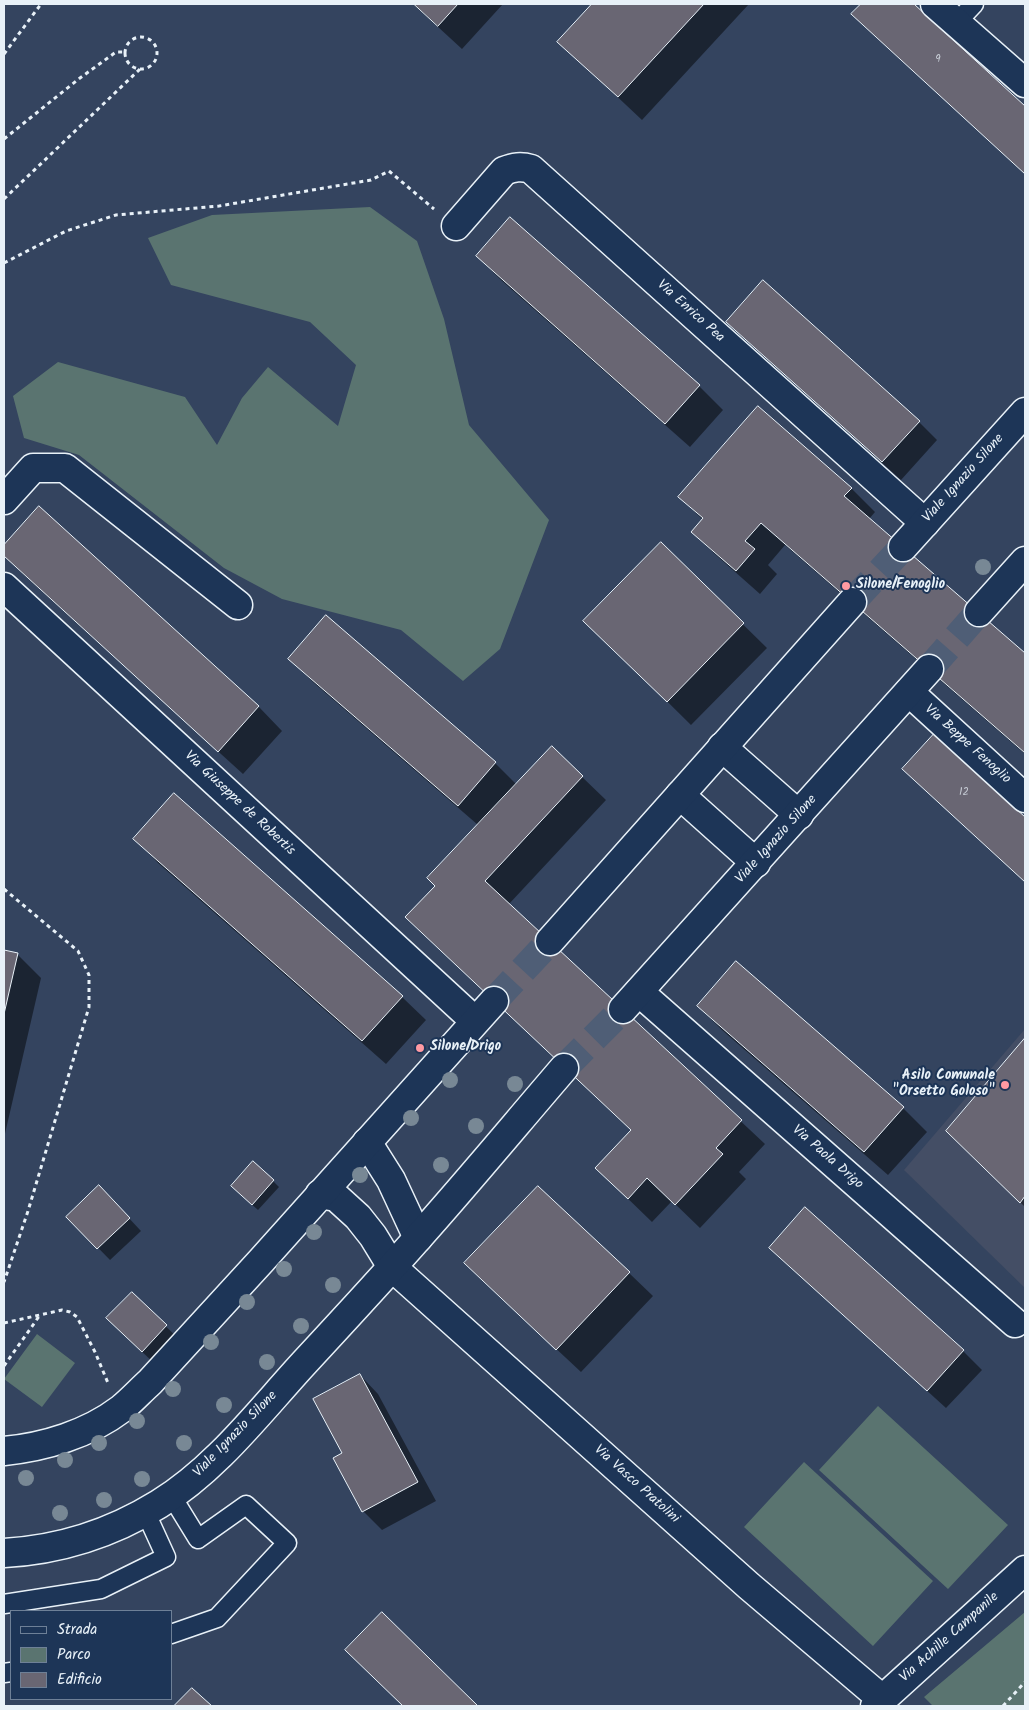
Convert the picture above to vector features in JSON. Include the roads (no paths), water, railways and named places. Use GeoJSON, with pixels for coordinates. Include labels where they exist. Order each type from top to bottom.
{"type":"FeatureCollection","features":[{"type":"Feature","properties":{"kind":"street"},"geometry":{"type":"LineString","coordinates":[[935,4],[965,13],[1025,83]]}},
{"type":"Feature","properties":{"kind":"street","name":"Via Enrico Pea"},"geometry":{"type":"LineString","coordinates":[[456,226],[504,171],[523,166],[531,168],[925,523]]}},
{"type":"Feature","properties":{"kind":"street","name":"Viale Ignazio Silone"},"geometry":{"type":"LineString","coordinates":[[903,547],[1025,412]]}},
{"type":"Feature","properties":{"kind":"street"},"geometry":{"type":"LineString","coordinates":[[4,500],[33,468],[65,468],[238,605]]}},
{"type":"Feature","properties":{"kind":"street"},"geometry":{"type":"LineString","coordinates":[[978,612],[1025,561]]}},
{"type":"Feature","properties":{"kind":"street","name":"Via Giuseppe de Robertis"},"geometry":{"type":"LineString","coordinates":[[4,587],[474,1021]]}},
{"type":"Feature","properties":{"kind":"street"},"geometry":{"type":"LineString","coordinates":[[550,941],[852,602]]}},
{"type":"Feature","properties":{"kind":"street","name":"Viale Ignazio Silone"},"geometry":{"type":"LineString","coordinates":[[631,1000],[929,669]]}},
{"type":"Feature","properties":{"kind":"street","name":"Via Beppe Fenoglio"},"geometry":{"type":"LineString","coordinates":[[910,692],[1025,798]]}},
{"type":"Feature","properties":{"kind":"street"},"geometry":{"type":"LineString","coordinates":[[722,747],[799,815]]}},
{"type":"Feature","properties":{"kind":"street"},"geometry":{"type":"LineString","coordinates":[[680,795],[756,863]]}},
{"type":"Feature","properties":{"kind":"street","name":"Via Paola Drigo"},"geometry":{"type":"LineString","coordinates":[[631,1000],[1015,1324]]}},
{"type":"Feature","properties":{"kind":"street"},"geometry":{"type":"LineString","coordinates":[[4,1451],[63,1438],[94,1425],[120,1409],[150,1382],[494,1001]]}},
{"type":"Feature","properties":{"kind":"street","name":"Viale Ignazio Silone"},"geometry":{"type":"LineString","coordinates":[[4,1553],[40,1548],[85,1538],[124,1523],[171,1496],[206,1467],[392,1267],[564,1068]]}},
{"type":"Feature","properties":{"kind":"street"},"geometry":{"type":"LineString","coordinates":[[367,1142],[391,1180],[418,1238]]}},
{"type":"Feature","properties":{"kind":"street","name":"Via Vasco Pratolini"},"geometry":{"type":"LineString","coordinates":[[320,1194],[336,1197],[358,1217],[373,1236],[392,1267],[878,1703]]}},
{"type":"Feature","properties":{"kind":"street","name":"Via Achille Campanile"},"geometry":{"type":"LineString","coordinates":[[878,1703],[1025,1570]]}},
{"type":"Feature","properties":{"kind":"lane"},"geometry":{"type":"LineString","coordinates":[[171,1496],[198,1539],[246,1505],[288,1543],[217,1618],[172,1634]]}},
{"type":"Feature","properties":{"kind":"lane"},"geometry":{"type":"LineString","coordinates":[[4,1604],[101,1588],[166,1558],[145,1511]]}},
{"type":"Feature","properties":{"kind":"tunnel"},"geometry":{"type":"LineString","coordinates":[[852,602],[903,547]]}},
{"type":"Feature","properties":{"kind":"tunnel"},"geometry":{"type":"LineString","coordinates":[[929,669],[979,612]]}},
{"type":"Feature","properties":{"kind":"tunnel"},"geometry":{"type":"LineString","coordinates":[[494,1001],[550,941]]}},
{"type":"Feature","properties":{"kind":"tunnel"},"geometry":{"type":"LineString","coordinates":[[564,1068],[623,1009]]}},
{"type":"Feature","properties":{"kind":"place","name":"Silone/Fenoglio"},"geometry":{"type":"Point","coordinates":[846,586]}},
{"type":"Feature","properties":{"kind":"place","name":"Silone/Drigo"},"geometry":{"type":"Point","coordinates":[420,1048]}},
{"type":"Feature","properties":{"kind":"place","name":"Asilo Comunale \"Orsetto Goloso\""},"geometry":{"type":"Point","coordinates":[1005,1085]}}]}
